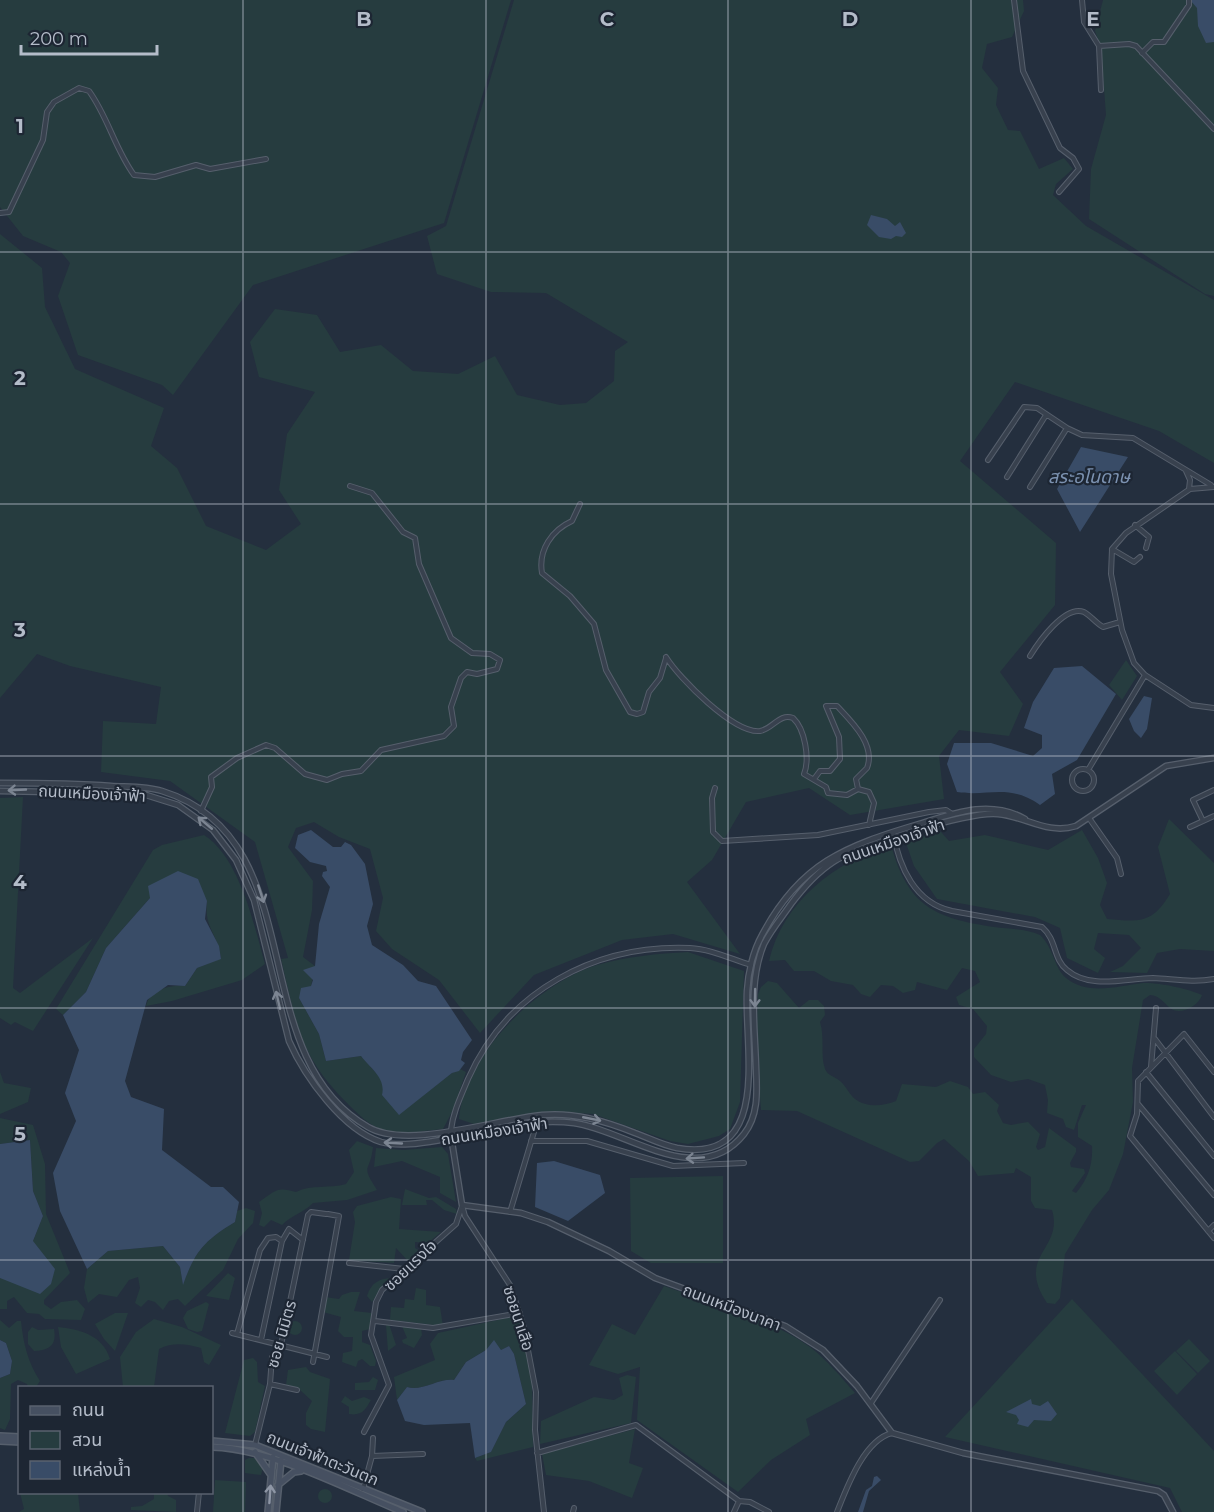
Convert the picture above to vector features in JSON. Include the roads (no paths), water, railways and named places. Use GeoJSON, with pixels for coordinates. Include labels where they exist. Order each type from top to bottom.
{"type":"FeatureCollection","features":[{"type":"Feature","properties":{"kind":"main road"},"geometry":{"type":"LineString","coordinates":[[0,1436],[18,1437]]}},
{"type":"Feature","properties":{"kind":"main road","name":"ถนนเจ้าฟ้าตะวันตก"},"geometry":{"type":"LineString","coordinates":[[213,1441],[255,1449],[422,1512]]}},
{"type":"Feature","properties":{"kind":"main road"},"geometry":{"type":"LineString","coordinates":[[0,1442],[18,1442]]}},
{"type":"Feature","properties":{"kind":"main road","name":"ถนนเจ้าฟ้าตะวันตก"},"geometry":{"type":"LineString","coordinates":[[213,1447],[255,1449]]}},
{"type":"Feature","properties":{"kind":"main road"},"geometry":{"type":"LineString","coordinates":[[255,1449],[271,1475]]}},
{"type":"Feature","properties":{"kind":"main road"},"geometry":{"type":"LineString","coordinates":[[268,1512],[274,1456]]}},
{"type":"Feature","properties":{"kind":"main road","name":"ถนนเจ้าฟ้าตะวันตก"},"geometry":{"type":"LineString","coordinates":[[281,1459],[306,1472],[403,1512]]}},
{"type":"Feature","properties":{"kind":"main road"},"geometry":{"type":"LineString","coordinates":[[276,1512],[281,1459]]}},
{"type":"Feature","properties":{"kind":"main road"},"geometry":{"type":"LineString","coordinates":[[278,1485],[294,1472],[306,1472]]}},
{"type":"Feature","properties":{"kind":"street"},"geometry":{"type":"LineString","coordinates":[[1014,0],[1023,71],[1060,148],[1072,158],[1079,169],[1059,192]]}},
{"type":"Feature","properties":{"kind":"street"},"geometry":{"type":"LineString","coordinates":[[1082,0],[1084,22],[1099,46],[1101,90]]}},
{"type":"Feature","properties":{"kind":"street"},"geometry":{"type":"LineString","coordinates":[[1142,53],[1149,44],[1164,42],[1189,5],[1188,0]]}},
{"type":"Feature","properties":{"kind":"street"},"geometry":{"type":"LineString","coordinates":[[1099,46],[1129,44],[1142,53],[1214,129]]}},
{"type":"Feature","properties":{"kind":"street"},"geometry":{"type":"LineString","coordinates":[[0,213],[9,212],[37,154],[43,140],[47,112],[54,102],[79,88],[89,90],[95,99],[108,121],[117,150],[134,175],[155,177],[196,165],[210,168],[266,159]]}},
{"type":"Feature","properties":{"kind":"street"},"geometry":{"type":"LineString","coordinates":[[988,460],[1024,407],[1037,408],[1082,435],[1133,438],[1213,486]]}},
{"type":"Feature","properties":{"kind":"street"},"geometry":{"type":"LineString","coordinates":[[1007,477],[1046,415]]}},
{"type":"Feature","properties":{"kind":"street"},"geometry":{"type":"LineString","coordinates":[[1030,487],[1067,428]]}},
{"type":"Feature","properties":{"kind":"street"},"geometry":{"type":"LineString","coordinates":[[1185,470],[1190,480],[1189,490]]}},
{"type":"Feature","properties":{"kind":"street"},"geometry":{"type":"LineString","coordinates":[[201,811],[212,787],[210,777],[237,759],[266,746],[275,748],[305,774],[327,780],[342,774],[361,771],[378,752],[392,746],[444,736],[454,726],[451,706],[461,678],[467,672],[477,674],[497,669],[500,660],[490,654],[472,653],[451,638],[419,564],[415,538],[403,532],[372,493],[350,486]]}},
{"type":"Feature","properties":{"kind":"street"},"geometry":{"type":"LineString","coordinates":[[1213,486],[1189,490],[1135,525],[1118,539],[1112,549],[1111,574],[1129,654],[1145,675],[1191,705],[1214,708]]}},
{"type":"Feature","properties":{"kind":"street"},"geometry":{"type":"LineString","coordinates":[[580,504],[572,521],[560,527],[550,537],[544,553],[542,573],[570,596],[594,624],[606,670],[630,712],[637,714],[643,712],[649,692],[660,678],[666,657],[704,699],[734,722],[754,731],[763,730],[782,718],[793,718],[801,727],[808,754],[804,774],[826,787],[828,793],[847,795],[858,789],[869,792],[874,803],[869,825]]}},
{"type":"Feature","properties":{"kind":"street"},"geometry":{"type":"LineString","coordinates":[[1135,525],[1149,537],[1146,548]]}},
{"type":"Feature","properties":{"kind":"street"},"geometry":{"type":"LineString","coordinates":[[1112,549],[1134,562],[1140,557]]}},
{"type":"Feature","properties":{"kind":"street"},"geometry":{"type":"LineString","coordinates":[[1030,656],[1044,634],[1070,613],[1084,612],[1103,627],[1120,622]]}},
{"type":"Feature","properties":{"kind":"street"},"geometry":{"type":"LineString","coordinates":[[1088,770],[1145,675]]}},
{"type":"Feature","properties":{"kind":"street"},"geometry":{"type":"LineString","coordinates":[[814,779],[820,771],[830,771],[840,759],[839,737],[826,706],[837,706],[856,726],[869,754],[867,768],[856,779],[858,789]]}},
{"type":"Feature","properties":{"kind":"street","name":"ถนนเหมืองเจ้าฟ้า"},"geometry":{"type":"LineString","coordinates":[[0,791],[139,794],[164,799],[197,817],[225,843],[246,880],[261,923],[289,1041],[306,1073],[330,1103],[365,1136],[384,1143],[425,1142],[537,1122],[571,1122],[599,1128],[665,1155],[686,1159],[703,1158],[731,1147],[744,1134],[756,1110],[754,995],[756,974],[765,943],[800,892],[834,861],[951,821],[997,813],[1064,830],[1089,818],[1166,766],[1214,758]]}},
{"type":"Feature","properties":{"kind":"street"},"geometry":{"type":"LineString","coordinates":[[1078,770],[1088,770],[1093,776],[1093,784],[1089,789],[1078,790],[1073,785],[1073,775],[1078,770]]}},
{"type":"Feature","properties":{"kind":"street","name":"ถนนเหมืองเจ้าฟ้า"},"geometry":{"type":"LineString","coordinates":[[0,783],[159,790],[201,811],[226,833],[255,876],[296,1036],[310,1066],[330,1094],[367,1127],[382,1134],[424,1135],[542,1115],[567,1115],[604,1122],[665,1145],[703,1149],[727,1138],[737,1129],[744,1116],[748,1088],[747,989],[751,964],[761,936],[797,885],[834,854],[893,832],[952,814],[997,808],[1014,813],[1034,824]]}},
{"type":"Feature","properties":{"kind":"street"},"geometry":{"type":"LineString","coordinates":[[128,794],[129,787]]}},
{"type":"Feature","properties":{"kind":"street"},"geometry":{"type":"LineString","coordinates":[[139,788],[139,794]]}},
{"type":"Feature","properties":{"kind":"street"},"geometry":{"type":"LineString","coordinates":[[715,788],[712,798],[713,832],[722,841],[818,835],[929,812],[946,810],[952,814]]}},
{"type":"Feature","properties":{"kind":"street"},"geometry":{"type":"LineString","coordinates":[[1203,821],[1193,800],[1214,790]]}},
{"type":"Feature","properties":{"kind":"street"},"geometry":{"type":"LineString","coordinates":[[1190,827],[1214,816]]}},
{"type":"Feature","properties":{"kind":"street"},"geometry":{"type":"LineString","coordinates":[[1089,818],[1117,858],[1121,874]]}},
{"type":"Feature","properties":{"kind":"street"},"geometry":{"type":"LineString","coordinates":[[893,832],[909,880],[924,899],[945,910],[1042,927],[1052,935],[1061,964],[1076,976],[1114,982],[1152,978],[1191,982],[1214,979]]}},
{"type":"Feature","properties":{"kind":"street"},"geometry":{"type":"LineString","coordinates":[[246,880],[255,876]]}},
{"type":"Feature","properties":{"kind":"street"},"geometry":{"type":"LineString","coordinates":[[451,1130],[457,1104],[488,1041],[511,1013],[553,981],[602,960],[654,948],[698,949],[751,964]]}},
{"type":"Feature","properties":{"kind":"street"},"geometry":{"type":"LineString","coordinates":[[1151,1068],[1156,1008]]}},
{"type":"Feature","properties":{"kind":"street"},"geometry":{"type":"LineString","coordinates":[[1214,1072],[1184,1034],[1137,1084],[1137,1104],[1131,1133],[1132,1142],[1214,1238]]}},
{"type":"Feature","properties":{"kind":"street"},"geometry":{"type":"LineString","coordinates":[[1155,1039],[1214,1117]]}},
{"type":"Feature","properties":{"kind":"street"},"geometry":{"type":"LineString","coordinates":[[1146,1072],[1214,1156]]}},
{"type":"Feature","properties":{"kind":"street"},"geometry":{"type":"LineString","coordinates":[[748,1088],[756,1088]]}},
{"type":"Feature","properties":{"kind":"street"},"geometry":{"type":"LineString","coordinates":[[1137,1104],[1214,1195]]}},
{"type":"Feature","properties":{"kind":"street"},"geometry":{"type":"LineString","coordinates":[[510,1212],[537,1122]]}},
{"type":"Feature","properties":{"kind":"street","name":"ซอยนาเสือ"},"geometry":{"type":"LineString","coordinates":[[451,1130],[465,1216],[510,1285],[532,1356],[536,1392],[537,1453],[543,1484],[543,1512]]}},
{"type":"Feature","properties":{"kind":"street"},"geometry":{"type":"LineString","coordinates":[[424,1135],[425,1142]]}},
{"type":"Feature","properties":{"kind":"street"},"geometry":{"type":"LineString","coordinates":[[531,1142],[586,1141],[673,1166],[744,1163]]}},
{"type":"Feature","properties":{"kind":"street","name":"ถนนเหมืองนาคา"},"geometry":{"type":"LineString","coordinates":[[462,1205],[510,1212],[548,1222],[609,1251],[655,1278],[785,1326],[824,1350],[871,1403],[892,1433]]}},
{"type":"Feature","properties":{"kind":"street","name":"ซอยแรงใจ"},"geometry":{"type":"LineString","coordinates":[[364,1432],[389,1386],[372,1335],[376,1302],[382,1290],[456,1224],[462,1205]]}},
{"type":"Feature","properties":{"kind":"street","name":"ซอย นิมิตร"},"geometry":{"type":"LineString","coordinates":[[255,1449],[270,1384],[272,1357],[281,1345],[310,1213],[339,1216],[314,1354]]}},
{"type":"Feature","properties":{"kind":"street"},"geometry":{"type":"LineString","coordinates":[[1208,1231],[1214,1225]]}},
{"type":"Feature","properties":{"kind":"street"},"geometry":{"type":"LineString","coordinates":[[261,1340],[282,1241],[289,1229],[303,1240]]}},
{"type":"Feature","properties":{"kind":"street"},"geometry":{"type":"LineString","coordinates":[[237,1334],[260,1250],[268,1238],[276,1237],[282,1241]]}},
{"type":"Feature","properties":{"kind":"street"},"geometry":{"type":"LineString","coordinates":[[350,1263],[405,1269]]}},
{"type":"Feature","properties":{"kind":"street"},"geometry":{"type":"LineString","coordinates":[[871,1403],[940,1300]]}},
{"type":"Feature","properties":{"kind":"street"},"geometry":{"type":"LineString","coordinates":[[375,1321],[433,1328],[519,1313]]}},
{"type":"Feature","properties":{"kind":"street"},"geometry":{"type":"LineString","coordinates":[[232,1333],[327,1357]]}},
{"type":"Feature","properties":{"kind":"street"},"geometry":{"type":"LineString","coordinates":[[312,1362],[314,1354]]}},
{"type":"Feature","properties":{"kind":"street"},"geometry":{"type":"LineString","coordinates":[[270,1384],[297,1390]]}},
{"type":"Feature","properties":{"kind":"street"},"geometry":{"type":"LineString","coordinates":[[537,1453],[636,1425],[739,1501],[750,1502],[769,1512]]}},
{"type":"Feature","properties":{"kind":"street"},"geometry":{"type":"LineString","coordinates":[[837,1512],[855,1469],[882,1436],[892,1433],[963,1453],[1158,1491],[1164,1496],[1173,1512]]}},
{"type":"Feature","properties":{"kind":"street"},"geometry":{"type":"LineString","coordinates":[[363,1489],[372,1456],[373,1438]]}},
{"type":"Feature","properties":{"kind":"street"},"geometry":{"type":"LineString","coordinates":[[372,1456],[423,1455]]}},
{"type":"Feature","properties":{"kind":"street"},"geometry":{"type":"LineString","coordinates":[[197,1512],[199,1494]]}},
{"type":"Feature","properties":{"kind":"street"},"geometry":{"type":"LineString","coordinates":[[734,1512],[739,1501]]}},
{"type":"Feature","properties":{"kind":"water"},"geometry":{"type":"Polygon","coordinates":[[[1190,0],[1214,0],[1214,42],[1206,43],[1198,26],[1197,8],[1190,0]]]}},
{"type":"Feature","properties":{"kind":"water"},"geometry":{"type":"Polygon","coordinates":[[[871,215],[887,219],[895,226],[900,222],[906,233],[902,237],[896,236],[891,239],[879,237],[867,225],[871,215]]]}},
{"type":"Feature","properties":{"kind":"water","name":"สระอโนดาษ"},"geometry":{"type":"Polygon","coordinates":[[[1081,447],[1128,457],[1080,532],[1057,489],[1081,447]]]}},
{"type":"Feature","properties":{"kind":"water"},"geometry":{"type":"Polygon","coordinates":[[[1082,666],[1116,694],[1077,760],[1052,774],[1055,794],[1040,805],[1018,794],[957,792],[947,764],[954,743],[991,743],[1033,756],[1042,748],[1042,735],[1024,728],[1033,702],[1054,668],[1082,666]]]}},
{"type":"Feature","properties":{"kind":"water"},"geometry":{"type":"Polygon","coordinates":[[[1144,696],[1152,698],[1147,729],[1141,738],[1134,731],[1129,719],[1144,696]]]}},
{"type":"Feature","properties":{"kind":"water"},"geometry":{"type":"Polygon","coordinates":[[[311,830],[333,847],[341,847],[345,842],[351,845],[365,864],[373,904],[367,926],[372,945],[403,965],[418,981],[436,986],[472,1040],[463,1052],[461,1060],[465,1063],[459,1071],[452,1073],[399,1115],[382,1095],[380,1079],[361,1056],[326,1061],[319,1034],[299,998],[301,988],[311,986],[313,980],[303,970],[315,966],[319,924],[330,887],[322,876],[323,872],[327,871],[326,866],[310,862],[295,848],[298,835],[311,830]]]}},
{"type":"Feature","properties":{"kind":"water"},"geometry":{"type":"Polygon","coordinates":[[[178,871],[198,879],[207,901],[205,919],[219,946],[221,959],[197,968],[185,986],[168,985],[147,1000],[125,1081],[131,1097],[164,1109],[162,1150],[211,1187],[223,1187],[239,1202],[235,1222],[215,1235],[202,1248],[192,1263],[183,1285],[180,1267],[163,1246],[108,1251],[87,1269],[60,1211],[53,1173],[76,1121],[65,1093],[79,1050],[63,1015],[86,992],[106,948],[150,898],[148,886],[178,871]]]}},
{"type":"Feature","properties":{"kind":"water"},"geometry":{"type":"Polygon","coordinates":[[[30,1140],[33,1191],[43,1216],[33,1241],[55,1269],[51,1284],[40,1294],[0,1278],[0,1144],[30,1140]]]}},
{"type":"Feature","properties":{"kind":"water"},"geometry":{"type":"Polygon","coordinates":[[[554,1161],[600,1175],[605,1193],[568,1221],[535,1207],[537,1163],[554,1161]]]}},
{"type":"Feature","properties":{"kind":"water"},"geometry":{"type":"Polygon","coordinates":[[[0,1340],[6,1343],[12,1361],[10,1374],[0,1378],[0,1340]]]}},
{"type":"Feature","properties":{"kind":"water"},"geometry":{"type":"Polygon","coordinates":[[[494,1340],[501,1350],[509,1346],[514,1354],[526,1404],[506,1422],[491,1452],[475,1458],[470,1423],[424,1425],[405,1421],[397,1400],[407,1387],[418,1388],[454,1380],[466,1362],[486,1350],[494,1340]]]}},
{"type":"Feature","properties":{"kind":"water"},"geometry":{"type":"Polygon","coordinates":[[[1031,1399],[1032,1404],[1040,1406],[1048,1401],[1057,1414],[1051,1421],[1034,1420],[1028,1427],[1017,1424],[1019,1420],[1016,1415],[1006,1412],[1031,1399]]]}},
{"type":"Feature","properties":{"kind":"water"},"geometry":{"type":"Polygon","coordinates":[[[877,1476],[881,1480],[869,1491],[863,1512],[858,1512],[866,1490],[872,1486],[874,1477],[877,1476]]]}}]}
